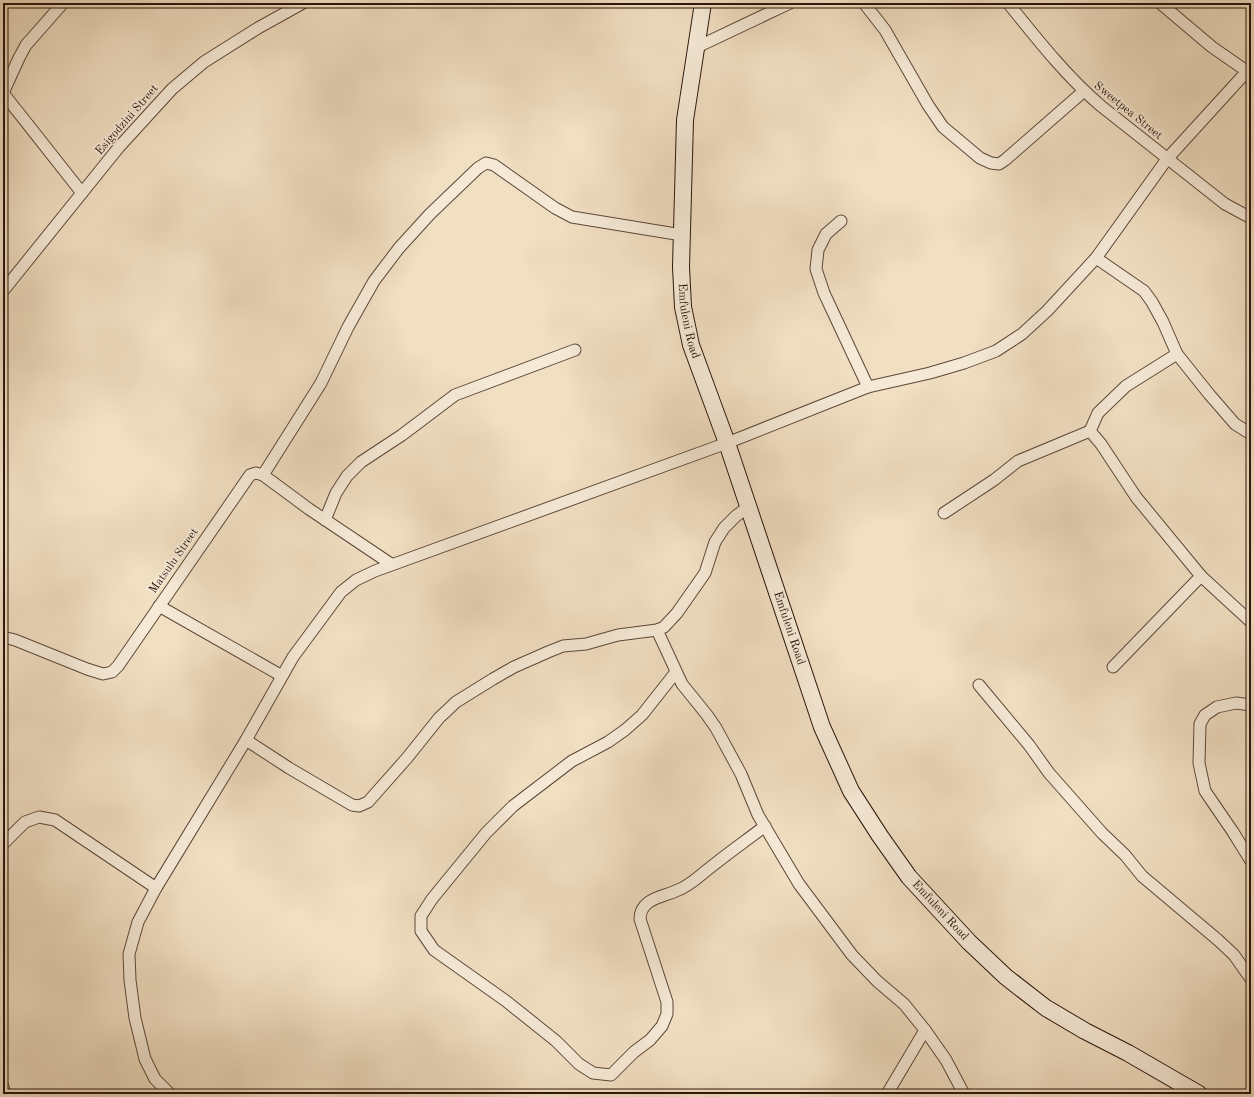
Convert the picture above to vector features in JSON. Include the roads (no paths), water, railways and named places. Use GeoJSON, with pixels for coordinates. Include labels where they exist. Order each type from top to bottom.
{"type":"FeatureCollection","features":[{"type":"Feature","properties":{"kind":"street"},"geometry":{"type":"LineString","coordinates":[[63,3],[26,45],[3,93],[82,193]]}},
{"type":"Feature","properties":{"kind":"street","name":"Esigodzini Street"},"geometry":{"type":"LineString","coordinates":[[3,291],[118,147],[172,89],[204,62],[258,28],[303,3]]}},
{"type":"Feature","properties":{"kind":"street","name":"Emfuleni Road"},"geometry":{"type":"LineString","coordinates":[[702,3],[685,120],[681,267],[683,308],[689,338],[727,443],[822,727],[851,791],[909,877],[969,942],[1006,977],[1046,1008],[1200,1094]]}},
{"type":"Feature","properties":{"kind":"street"},"geometry":{"type":"LineString","coordinates":[[695,48],[790,3]]}},
{"type":"Feature","properties":{"kind":"street"},"geometry":{"type":"LineString","coordinates":[[864,3],[885,30],[928,105],[943,127],[980,158],[991,163],[999,164],[1005,160],[1084,91]]}},
{"type":"Feature","properties":{"kind":"street","name":"Sweetpea Street"},"geometry":{"type":"LineString","coordinates":[[1008,3],[1050,54],[1084,91],[1225,204],[1251,218]]}},
{"type":"Feature","properties":{"kind":"street"},"geometry":{"type":"LineString","coordinates":[[170,1094],[155,1079],[145,1059],[135,1018],[130,980],[130,954],[138,922],[156,888],[246,740],[293,656],[341,592],[356,580],[391,564],[727,443],[868,387],[937,371],[964,363],[996,351],[1022,334],[1047,311],[1096,258],[1167,159],[1250,71],[1212,47],[1160,3]]}},
{"type":"Feature","properties":{"kind":"street"},"geometry":{"type":"LineString","coordinates":[[391,564],[325,520],[263,475],[320,383],[374,281],[399,248],[430,214],[486,162],[494,165],[555,208],[572,217],[682,235]]}},
{"type":"Feature","properties":{"kind":"street"},"geometry":{"type":"LineString","coordinates":[[841,221],[826,234],[818,250],[816,269],[824,293],[868,387]]}},
{"type":"Feature","properties":{"kind":"street"},"geometry":{"type":"LineString","coordinates":[[1096,258],[1144,292],[1163,322],[1177,354],[1235,424],[1251,434]]}},
{"type":"Feature","properties":{"kind":"street"},"geometry":{"type":"LineString","coordinates":[[325,520],[336,493],[347,476],[361,462],[402,435],[455,395],[574,350]]}},
{"type":"Feature","properties":{"kind":"street"},"geometry":{"type":"LineString","coordinates":[[944,513],[994,480],[1018,461],[1090,431],[1098,413],[1126,386],[1177,354]]}},
{"type":"Feature","properties":{"kind":"street"},"geometry":{"type":"LineString","coordinates":[[1090,431],[1101,444],[1136,497],[1201,576],[1251,622]]}},
{"type":"Feature","properties":{"kind":"street","name":"Matsulu Street"},"geometry":{"type":"LineString","coordinates":[[3,637],[15,640],[102,674],[112,672],[118,666],[250,476],[256,473],[263,475]]}},
{"type":"Feature","properties":{"kind":"street"},"geometry":{"type":"LineString","coordinates":[[246,740],[352,805],[359,806],[368,802],[408,758],[439,718],[456,702],[470,693],[514,667],[563,646],[586,644],[618,635],[657,630],[664,627],[674,617],[705,573],[715,542],[724,528],[748,507]]}},
{"type":"Feature","properties":{"kind":"street"},"geometry":{"type":"LineString","coordinates":[[1113,667],[1201,576]]}},
{"type":"Feature","properties":{"kind":"street"},"geometry":{"type":"LineString","coordinates":[[159,606],[282,676]]}},
{"type":"Feature","properties":{"kind":"street"},"geometry":{"type":"LineString","coordinates":[[657,630],[682,684],[716,728],[742,774],[758,815],[799,884],[852,955],[877,981],[904,1004],[926,1030],[946,1060],[964,1094]]}},
{"type":"Feature","properties":{"kind":"street"},"geometry":{"type":"LineString","coordinates":[[676,672],[642,715],[625,730],[608,742],[572,761],[514,806],[486,833],[432,899],[421,916],[421,930],[434,950],[506,1001],[556,1040],[580,1064],[593,1073],[611,1074],[618,1069],[634,1052],[650,1040],[662,1026],[667,1014],[667,1002],[640,918],[642,908],[646,903],[679,890],[696,880],[765,826]]}},
{"type":"Feature","properties":{"kind":"street"},"geometry":{"type":"LineString","coordinates":[[979,685],[1029,745],[1049,773],[1102,833],[1125,855],[1142,876],[1234,955],[1251,979]]}},
{"type":"Feature","properties":{"kind":"street"},"geometry":{"type":"LineString","coordinates":[[1251,704],[1236,703],[1218,707],[1205,715],[1200,724],[1199,762],[1205,792],[1251,861]]}},
{"type":"Feature","properties":{"kind":"street"},"geometry":{"type":"LineString","coordinates":[[3,844],[25,822],[40,817],[55,820],[156,888]]}},
{"type":"Feature","properties":{"kind":"street"},"geometry":{"type":"LineString","coordinates":[[887,1094],[926,1030]]}},
{"type":"Feature","properties":{"kind":"street"},"geometry":{"type":"LineString","coordinates":[[3,1087],[5,1094]]}}]}
